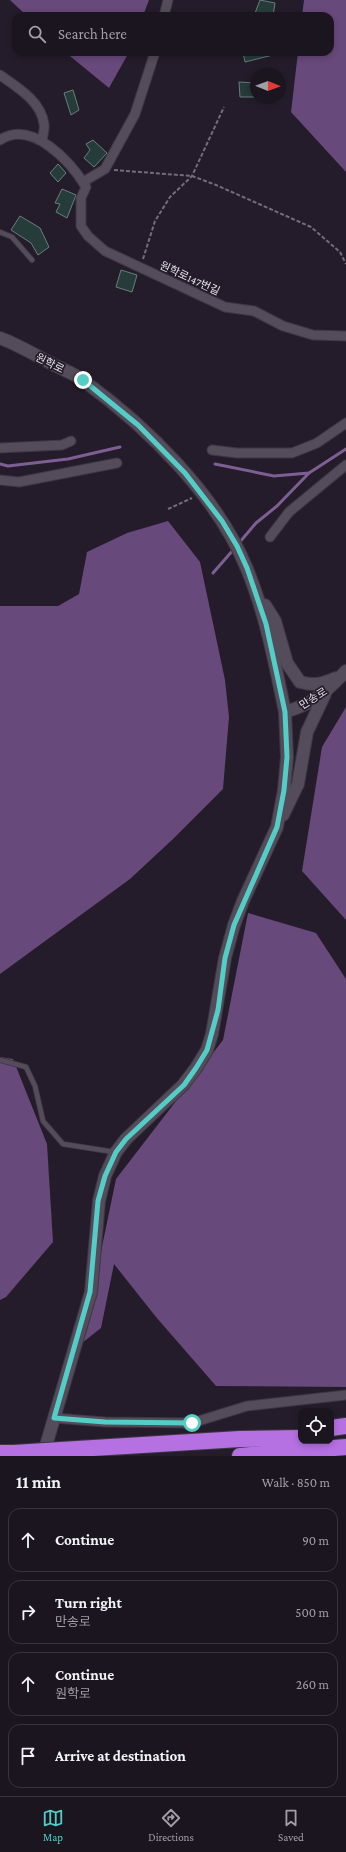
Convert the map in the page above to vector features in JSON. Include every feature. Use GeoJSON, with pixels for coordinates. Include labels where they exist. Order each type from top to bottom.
{"type":"FeatureCollection","features":[{"type":"Feature","properties":{"kind":"highway"},"geometry":{"type":"LineString","coordinates":[[334,1428],[346,1426]]}},
{"type":"Feature","properties":{"kind":"highway"},"geometry":{"type":"LineString","coordinates":[[240,1439],[298,1432]]}},
{"type":"Feature","properties":{"kind":"highway"},"geometry":{"type":"LineString","coordinates":[[334,1437],[346,1437]]}},
{"type":"Feature","properties":{"kind":"highway"},"geometry":{"type":"LineString","coordinates":[[7,1453],[240,1439],[298,1438]]}},
{"type":"Feature","properties":{"kind":"highway"},"geometry":{"type":"LineString","coordinates":[[240,1456],[346,1447]]}},
{"type":"Feature","properties":{"kind":"street"},"geometry":{"type":"LineString","coordinates":[[165,12],[168,0]]}},
{"type":"Feature","properties":{"kind":"street"},"geometry":{"type":"LineString","coordinates":[[0,140],[7,135],[20,135],[42,140],[60,154],[78,173],[84,182],[104,169],[135,114],[155,56]]}},
{"type":"Feature","properties":{"kind":"street"},"geometry":{"type":"LineString","coordinates":[[0,75],[24,92],[39,110],[44,124],[42,140]]}},
{"type":"Feature","properties":{"kind":"street","name":"원학로147번길"},"geometry":{"type":"LineString","coordinates":[[84,182],[86,187],[81,198],[81,226],[88,236],[105,251],[225,307],[254,311],[283,326],[313,335],[346,336]]}},
{"type":"Feature","properties":{"kind":"street","name":"원학로"},"geometry":{"type":"LineString","coordinates":[[0,338],[83,380],[138,425],[185,473],[202,493],[222,521],[247,568],[266,624],[285,712]]}},
{"type":"Feature","properties":{"kind":"street"},"geometry":{"type":"LineString","coordinates":[[212,450],[292,453],[317,443],[346,423]]}},
{"type":"Feature","properties":{"kind":"street"},"geometry":{"type":"LineString","coordinates":[[0,448],[62,445],[71,441]]}},
{"type":"Feature","properties":{"kind":"street"},"geometry":{"type":"LineString","coordinates":[[0,480],[19,482],[117,463]]}},
{"type":"Feature","properties":{"kind":"street"},"geometry":{"type":"LineString","coordinates":[[270,536],[289,512],[346,465]]}},
{"type":"Feature","properties":{"kind":"street"},"geometry":{"type":"LineString","coordinates":[[254,588],[275,621],[287,663],[300,682],[312,685],[322,684],[344,673]]}},
{"type":"Feature","properties":{"kind":"street","name":"만송로"},"geometry":{"type":"LineString","coordinates":[[43,1456],[90,1292],[98,1201],[105,1176],[116,1152],[126,1139],[184,1085],[207,1050],[215,1022],[225,958],[234,925],[277,827],[286,770],[285,712],[306,706],[326,692],[344,673]]}},
{"type":"Feature","properties":{"kind":"street"},"geometry":{"type":"LineString","coordinates":[[277,827],[293,797],[298,784],[307,732],[326,692]]}},
{"type":"Feature","properties":{"kind":"street"},"geometry":{"type":"LineString","coordinates":[[54,1418],[105,1422],[192,1423],[247,1406],[346,1395]]}},
{"type":"Feature","properties":{"kind":"lane"},"geometry":{"type":"LineString","coordinates":[[0,232],[12,238],[32,260]]}},
{"type":"Feature","properties":{"kind":"lane"},"geometry":{"type":"LineString","coordinates":[[0,1060],[26,1067],[36,1086],[43,1121],[63,1144],[116,1152]]}},
{"type":"Feature","properties":{"kind":"path"},"geometry":{"type":"LineString","coordinates":[[142,268],[146,247],[155,221],[170,196],[192,176],[224,106]]}},
{"type":"Feature","properties":{"kind":"path"},"geometry":{"type":"LineString","coordinates":[[104,169],[192,176],[311,227],[340,252],[346,264]]}},
{"type":"Feature","properties":{"kind":"path"},"geometry":{"type":"LineString","coordinates":[[168,509],[202,493]]}},
{"type":"Feature","properties":{"kind":"shaded area"},"geometry":{"type":"Polygon","coordinates":[[[10,0],[149,0],[144,12],[23,12],[10,0]]]}},
{"type":"Feature","properties":{"kind":"shaded area"},"geometry":{"type":"Polygon","coordinates":[[[304,0],[346,0],[346,172],[291,112],[298,56],[334,56],[334,12],[302,12],[304,0]]]}},
{"type":"Feature","properties":{"kind":"shaded area"},"geometry":{"type":"Polygon","coordinates":[[[70,56],[127,56],[109,88],[70,56]]]}},
{"type":"Feature","properties":{"kind":"shaded area"},"geometry":{"type":"Polygon","coordinates":[[[168,521],[200,562],[225,680],[229,717],[223,789],[130,879],[0,974],[0,606],[58,606],[79,594],[87,552],[127,533],[168,521]]]}},
{"type":"Feature","properties":{"kind":"shaded area"},"geometry":{"type":"Polygon","coordinates":[[[346,707],[346,920],[302,871],[322,747],[346,707]]]}},
{"type":"Feature","properties":{"kind":"shaded area"},"geometry":{"type":"Polygon","coordinates":[[[248,913],[316,933],[346,979],[346,1387],[216,1386],[156,1317],[114,1264],[101,1328],[82,1343],[116,1179],[223,1040],[248,913]]]}},
{"type":"Feature","properties":{"kind":"shaded area"},"geometry":{"type":"Polygon","coordinates":[[[0,1057],[13,1059],[47,1144],[53,1242],[6,1297],[0,1300],[0,1057]]]}},
{"type":"Feature","properties":{"kind":"building"},"geometry":{"type":"Polygon","coordinates":[[[260,0],[275,3],[274,12],[256,12],[260,0]]]}},
{"type":"Feature","properties":{"kind":"building"},"geometry":{"type":"Polygon","coordinates":[[[244,56],[269,56],[245,62],[244,56]]]}},
{"type":"Feature","properties":{"kind":"building"},"geometry":{"type":"Polygon","coordinates":[[[239,82],[250,83],[250,97],[240,97],[239,82]]]}},
{"type":"Feature","properties":{"kind":"building"},"geometry":{"type":"Polygon","coordinates":[[[73,90],[79,110],[71,115],[64,93],[73,90]]]}},
{"type":"Feature","properties":{"kind":"building"},"geometry":{"type":"Polygon","coordinates":[[[93,140],[107,153],[94,167],[84,158],[90,150],[86,144],[93,140]]]}},
{"type":"Feature","properties":{"kind":"building"},"geometry":{"type":"Polygon","coordinates":[[[58,164],[66,173],[58,182],[50,173],[58,164]]]}},
{"type":"Feature","properties":{"kind":"building"},"geometry":{"type":"Polygon","coordinates":[[[62,189],[76,195],[67,218],[56,212],[60,204],[55,203],[62,189]]]}},
{"type":"Feature","properties":{"kind":"building"},"geometry":{"type":"Polygon","coordinates":[[[20,216],[40,228],[49,247],[38,255],[31,243],[11,230],[20,216]]]}},
{"type":"Feature","properties":{"kind":"building"},"geometry":{"type":"Polygon","coordinates":[[[121,270],[137,275],[132,292],[116,287],[121,270]]]}},
{"type":"Feature","properties":{"kind":"waterway"},"geometry":{"type":"LineString","coordinates":[[0,464],[8,466],[68,459],[120,447]]}},
{"type":"Feature","properties":{"kind":"waterway"},"geometry":{"type":"LineString","coordinates":[[215,464],[274,476],[309,473],[346,449]]}},
{"type":"Feature","properties":{"kind":"waterway"},"geometry":{"type":"LineString","coordinates":[[239,543],[256,523],[277,506],[309,473]]}},
{"type":"Feature","properties":{"kind":"waterway"},"geometry":{"type":"LineString","coordinates":[[213,573],[234,549]]}},
{"type":"Feature","properties":{"kind":"route"},"geometry":{"type":"LineString","coordinates":[[83,380],[138,425],[185,473],[202,493],[222,521],[237,546],[247,568],[266,624],[285,712],[287,757],[284,790],[277,827],[234,925],[225,958],[218,1010],[207,1050],[184,1085],[126,1139],[116,1152],[105,1176],[98,1201],[94,1265],[90,1292],[54,1418],[105,1422],[192,1423]]}}]}
